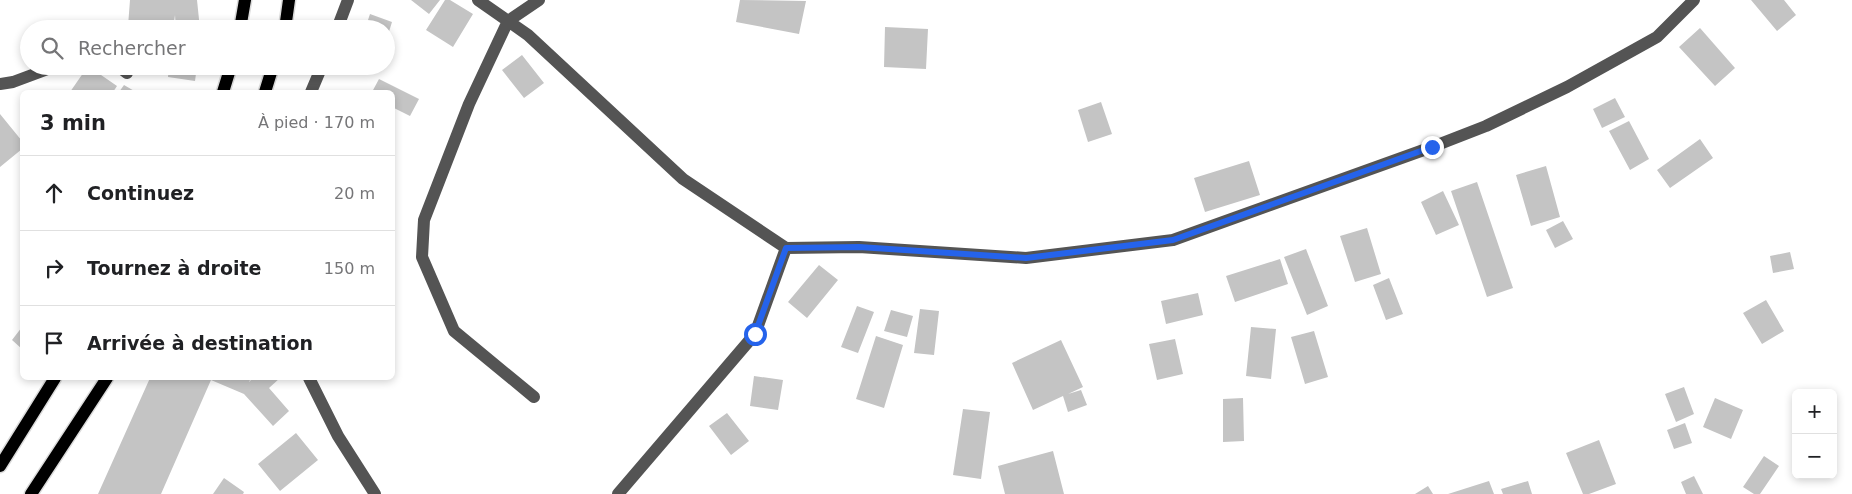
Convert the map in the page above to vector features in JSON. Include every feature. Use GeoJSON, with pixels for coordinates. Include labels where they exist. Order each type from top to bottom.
{"type":"FeatureCollection","features":[{"type":"Feature","properties":{"kind":"main road"},"geometry":{"type":"LineString","coordinates":[[242,20],[245,0]]}},
{"type":"Feature","properties":{"kind":"main road"},"geometry":{"type":"LineString","coordinates":[[286,20],[289,0]]}},
{"type":"Feature","properties":{"kind":"main road"},"geometry":{"type":"LineString","coordinates":[[223,90],[229,75]]}},
{"type":"Feature","properties":{"kind":"main road"},"geometry":{"type":"LineString","coordinates":[[266,90],[270,75]]}},
{"type":"Feature","properties":{"kind":"main road"},"geometry":{"type":"LineString","coordinates":[[0,466],[54,380]]}},
{"type":"Feature","properties":{"kind":"main road"},"geometry":{"type":"LineString","coordinates":[[32,494],[106,380]]}},
{"type":"Feature","properties":{"kind":"street"},"geometry":{"type":"LineString","coordinates":[[340,20],[348,0]]}},
{"type":"Feature","properties":{"kind":"street"},"geometry":{"type":"LineString","coordinates":[[478,0],[528,35],[683,179],[786,248],[859,247],[1026,258],[1173,240],[1486,126],[1567,87],[1657,37],[1694,0]]}},
{"type":"Feature","properties":{"kind":"street"},"geometry":{"type":"LineString","coordinates":[[534,397],[454,331],[422,257],[424,220],[469,104],[508,21],[539,0]]}},
{"type":"Feature","properties":{"kind":"street"},"geometry":{"type":"LineString","coordinates":[[0,84],[13,82],[32,75]]}},
{"type":"Feature","properties":{"kind":"street"},"geometry":{"type":"LineString","coordinates":[[312,90],[318,75]]}},
{"type":"Feature","properties":{"kind":"street"},"geometry":{"type":"LineString","coordinates":[[618,494],[755,334],[786,248]]}},
{"type":"Feature","properties":{"kind":"street"},"geometry":{"type":"LineString","coordinates":[[310,380],[338,436],[375,494]]}},
{"type":"Feature","properties":{"kind":"building"},"geometry":{"type":"Polygon","coordinates":[[[130,0],[197,0],[199,20],[175,20],[175,15],[174,20],[128,20],[130,0]]]}},
{"type":"Feature","properties":{"kind":"building"},"geometry":{"type":"Polygon","coordinates":[[[411,0],[440,0],[429,14],[411,0]]]}},
{"type":"Feature","properties":{"kind":"building"},"geometry":{"type":"Polygon","coordinates":[[[445,0],[450,0],[473,14],[453,47],[426,30],[445,0]]]}},
{"type":"Feature","properties":{"kind":"building"},"geometry":{"type":"Polygon","coordinates":[[[740,0],[806,1],[799,34],[736,22],[740,0]]]}},
{"type":"Feature","properties":{"kind":"building"},"geometry":{"type":"Polygon","coordinates":[[[1751,0],[1784,0],[1796,15],[1777,31],[1751,0]]]}},
{"type":"Feature","properties":{"kind":"building"},"geometry":{"type":"Polygon","coordinates":[[[370,14],[386,20],[368,20],[370,14]]]}},
{"type":"Feature","properties":{"kind":"building"},"geometry":{"type":"Polygon","coordinates":[[[885,27],[928,29],[926,69],[884,67],[885,27]]]}},
{"type":"Feature","properties":{"kind":"building"},"geometry":{"type":"Polygon","coordinates":[[[1700,28],[1735,68],[1715,86],[1679,47],[1700,28]]]}},
{"type":"Feature","properties":{"kind":"building"},"geometry":{"type":"Polygon","coordinates":[[[522,55],[544,83],[524,98],[502,70],[522,55]]]}},
{"type":"Feature","properties":{"kind":"building"},"geometry":{"type":"Polygon","coordinates":[[[82,75],[101,75],[117,86],[114,90],[71,90],[82,75]]]}},
{"type":"Feature","properties":{"kind":"building"},"geometry":{"type":"Polygon","coordinates":[[[168,75],[196,75],[195,81],[168,77],[168,75]]]}},
{"type":"Feature","properties":{"kind":"building"},"geometry":{"type":"Polygon","coordinates":[[[379,79],[419,99],[410,116],[395,108],[395,90],[373,90],[379,79]]]}},
{"type":"Feature","properties":{"kind":"building"},"geometry":{"type":"Polygon","coordinates":[[[124,85],[133,90],[120,90],[124,85]]]}},
{"type":"Feature","properties":{"kind":"building"},"geometry":{"type":"Polygon","coordinates":[[[1615,98],[1625,117],[1602,128],[1593,109],[1615,98]]]}},
{"type":"Feature","properties":{"kind":"building"},"geometry":{"type":"Polygon","coordinates":[[[1101,102],[1112,134],[1088,142],[1078,110],[1101,102]]]}},
{"type":"Feature","properties":{"kind":"building"},"geometry":{"type":"Polygon","coordinates":[[[0,114],[20,139],[20,151],[0,167],[0,114]]]}},
{"type":"Feature","properties":{"kind":"building"},"geometry":{"type":"Polygon","coordinates":[[[1629,121],[1649,159],[1630,170],[1609,131],[1629,121]]]}},
{"type":"Feature","properties":{"kind":"building"},"geometry":{"type":"Polygon","coordinates":[[[1700,139],[1713,158],[1670,188],[1657,170],[1700,139]]]}},
{"type":"Feature","properties":{"kind":"building"},"geometry":{"type":"Polygon","coordinates":[[[1249,161],[1260,195],[1205,212],[1194,178],[1249,161]]]}},
{"type":"Feature","properties":{"kind":"building"},"geometry":{"type":"Polygon","coordinates":[[[1546,166],[1560,217],[1531,226],[1516,175],[1546,166]]]}},
{"type":"Feature","properties":{"kind":"building"},"geometry":{"type":"Polygon","coordinates":[[[1477,182],[1513,288],[1487,297],[1451,191],[1477,182]]]}},
{"type":"Feature","properties":{"kind":"building"},"geometry":{"type":"Polygon","coordinates":[[[1443,191],[1459,225],[1436,235],[1421,202],[1443,191]]]}},
{"type":"Feature","properties":{"kind":"building"},"geometry":{"type":"Polygon","coordinates":[[[1563,221],[1573,239],[1555,248],[1546,230],[1563,221]]]}},
{"type":"Feature","properties":{"kind":"building"},"geometry":{"type":"Polygon","coordinates":[[[1367,228],[1381,274],[1355,282],[1340,236],[1367,228]]]}},
{"type":"Feature","properties":{"kind":"building"},"geometry":{"type":"Polygon","coordinates":[[[1306,249],[1328,306],[1307,315],[1284,257],[1306,249]]]}},
{"type":"Feature","properties":{"kind":"building"},"geometry":{"type":"Polygon","coordinates":[[[1790,252],[1794,269],[1773,273],[1770,256],[1790,252]]]}},
{"type":"Feature","properties":{"kind":"building"},"geometry":{"type":"Polygon","coordinates":[[[1280,259],[1288,284],[1235,302],[1226,276],[1280,259]]]}},
{"type":"Feature","properties":{"kind":"building"},"geometry":{"type":"Polygon","coordinates":[[[819,265],[838,280],[807,318],[788,302],[819,265]]]}},
{"type":"Feature","properties":{"kind":"building"},"geometry":{"type":"Polygon","coordinates":[[[1389,278],[1403,314],[1386,320],[1373,285],[1389,278]]]}},
{"type":"Feature","properties":{"kind":"building"},"geometry":{"type":"Polygon","coordinates":[[[1198,293],[1203,315],[1166,324],[1161,301],[1198,293]]]}},
{"type":"Feature","properties":{"kind":"building"},"geometry":{"type":"Polygon","coordinates":[[[1766,300],[1784,331],[1762,344],[1743,313],[1766,300]]]}},
{"type":"Feature","properties":{"kind":"building"},"geometry":{"type":"Polygon","coordinates":[[[857,306],[874,312],[858,353],[841,347],[857,306]]]}},
{"type":"Feature","properties":{"kind":"building"},"geometry":{"type":"Polygon","coordinates":[[[920,309],[939,311],[934,355],[914,353],[920,309]]]}},
{"type":"Feature","properties":{"kind":"building"},"geometry":{"type":"Polygon","coordinates":[[[891,310],[913,316],[907,337],[884,331],[891,310]]]}},
{"type":"Feature","properties":{"kind":"building"},"geometry":{"type":"Polygon","coordinates":[[[1251,327],[1276,329],[1271,379],[1246,376],[1251,327]]]}},
{"type":"Feature","properties":{"kind":"building"},"geometry":{"type":"Polygon","coordinates":[[[20,330],[20,347],[12,340],[20,330]]]}},
{"type":"Feature","properties":{"kind":"building"},"geometry":{"type":"Polygon","coordinates":[[[1314,331],[1328,377],[1305,384],[1291,337],[1314,331]]]}},
{"type":"Feature","properties":{"kind":"building"},"geometry":{"type":"Polygon","coordinates":[[[876,336],[903,345],[884,408],[856,399],[876,336]]]}},
{"type":"Feature","properties":{"kind":"building"},"geometry":{"type":"Polygon","coordinates":[[[1175,339],[1183,374],[1157,380],[1149,344],[1175,339]]]}},
{"type":"Feature","properties":{"kind":"building"},"geometry":{"type":"Polygon","coordinates":[[[1061,340],[1083,387],[1068,394],[1081,390],[1087,405],[1068,412],[1063,396],[1033,410],[1012,363],[1061,340]]]}},
{"type":"Feature","properties":{"kind":"building"},"geometry":{"type":"Polygon","coordinates":[[[754,376],[783,380],[778,410],[750,406],[754,376]]]}},
{"type":"Feature","properties":{"kind":"building"},"geometry":{"type":"Polygon","coordinates":[[[149,380],[211,380],[161,494],[98,494],[149,380]]]}},
{"type":"Feature","properties":{"kind":"building"},"geometry":{"type":"Polygon","coordinates":[[[211,380],[250,380],[249,382],[251,380],[278,380],[269,388],[289,411],[273,426],[244,394],[211,380]]]}},
{"type":"Feature","properties":{"kind":"building"},"geometry":{"type":"Polygon","coordinates":[[[1684,387],[1694,414],[1676,422],[1665,394],[1684,387]]]}},
{"type":"Feature","properties":{"kind":"building"},"geometry":{"type":"Polygon","coordinates":[[[1243,398],[1244,441],[1223,442],[1223,399],[1243,398]]]}},
{"type":"Feature","properties":{"kind":"building"},"geometry":{"type":"Polygon","coordinates":[[[1715,398],[1743,410],[1731,439],[1703,427],[1715,398]]]}},
{"type":"Feature","properties":{"kind":"building"},"geometry":{"type":"Polygon","coordinates":[[[963,409],[990,412],[981,479],[953,475],[963,409]]]}},
{"type":"Feature","properties":{"kind":"building"},"geometry":{"type":"Polygon","coordinates":[[[727,413],[749,441],[731,455],[709,426],[727,413]]]}},
{"type":"Feature","properties":{"kind":"building"},"geometry":{"type":"Polygon","coordinates":[[[1685,423],[1692,443],[1674,449],[1667,430],[1685,423]]]}},
{"type":"Feature","properties":{"kind":"building"},"geometry":{"type":"Polygon","coordinates":[[[296,433],[318,460],[280,491],[258,464],[296,433]]]}},
{"type":"Feature","properties":{"kind":"building"},"geometry":{"type":"Polygon","coordinates":[[[1599,440],[1616,484],[1589,494],[1583,494],[1566,453],[1599,440]]]}},
{"type":"Feature","properties":{"kind":"building"},"geometry":{"type":"Polygon","coordinates":[[[1053,451],[1064,494],[1005,494],[998,466],[1053,451]]]}},
{"type":"Feature","properties":{"kind":"building"},"geometry":{"type":"Polygon","coordinates":[[[1764,456],[1779,466],[1760,494],[1754,494],[1743,487],[1764,456]]]}},
{"type":"Feature","properties":{"kind":"building"},"geometry":{"type":"Polygon","coordinates":[[[1694,476],[1703,494],[1686,494],[1681,482],[1694,476]]]}},
{"type":"Feature","properties":{"kind":"building"},"geometry":{"type":"Polygon","coordinates":[[[224,478],[244,492],[243,494],[213,494],[224,478]]]}},
{"type":"Feature","properties":{"kind":"building"},"geometry":{"type":"Polygon","coordinates":[[[1489,481],[1494,494],[1448,494],[1489,481]]]}},
{"type":"Feature","properties":{"kind":"building"},"geometry":{"type":"Polygon","coordinates":[[[1528,481],[1532,494],[1503,494],[1501,489],[1528,481]]]}},
{"type":"Feature","properties":{"kind":"building"},"geometry":{"type":"Polygon","coordinates":[[[1428,486],[1433,494],[1415,494],[1428,486]]]}},
{"type":"Feature","properties":{"kind":"route"},"geometry":{"type":"LineString","coordinates":[[755,334],[786,248],[859,247],[1026,258],[1173,240],[1432,147]]}}]}
